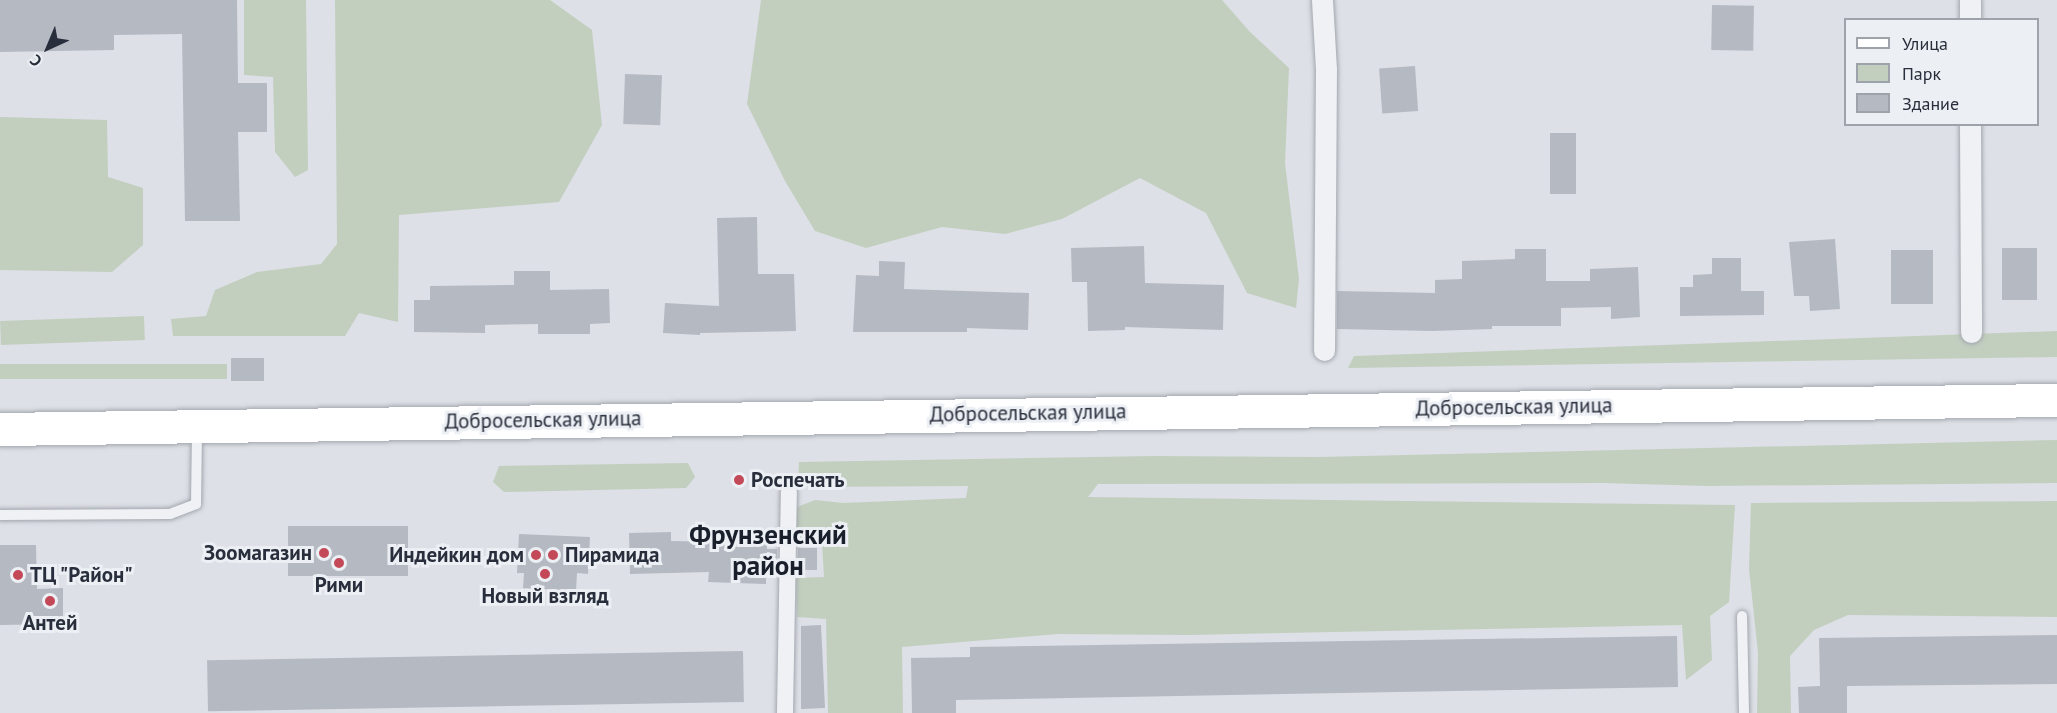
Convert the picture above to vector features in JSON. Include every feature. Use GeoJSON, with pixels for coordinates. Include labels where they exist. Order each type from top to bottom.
{"type":"FeatureCollection","features":[{"type":"Feature","properties":{"kind":"main road","name":"Добросельская улица"},"geometry":{"type":"LineString","coordinates":[[0,429],[2057,400]]}},
{"type":"Feature","properties":{"kind":"street"},"geometry":{"type":"LineString","coordinates":[[1322,0],[1326,69],[1324,350]]}},
{"type":"Feature","properties":{"kind":"street"},"geometry":{"type":"LineString","coordinates":[[1970,0],[1970,18]]}},
{"type":"Feature","properties":{"kind":"street"},"geometry":{"type":"LineString","coordinates":[[1970,126],[1971,332]]}},
{"type":"Feature","properties":{"kind":"street"},"geometry":{"type":"LineString","coordinates":[[785,713],[789,492]]}},
{"type":"Feature","properties":{"kind":"lane"},"geometry":{"type":"LineString","coordinates":[[0,514],[170,514],[196,504],[197,427]]}},
{"type":"Feature","properties":{"kind":"lane"},"geometry":{"type":"LineString","coordinates":[[1742,616],[1744,713]]}},
{"type":"Feature","properties":{"kind":"green space"},"geometry":{"type":"Polygon","coordinates":[[[244,0],[306,0],[308,170],[295,177],[275,152],[273,77],[244,75],[244,0]]]}},
{"type":"Feature","properties":{"kind":"green space"},"geometry":{"type":"Polygon","coordinates":[[[335,0],[550,0],[592,30],[602,125],[559,202],[399,215],[398,322],[359,313],[345,336],[173,336],[171,319],[206,316],[215,290],[257,272],[321,264],[337,244],[335,0]]]}},
{"type":"Feature","properties":{"kind":"green space"},"geometry":{"type":"Polygon","coordinates":[[[761,0],[1222,0],[1250,32],[1289,68],[1285,163],[1299,279],[1296,308],[1247,293],[1206,213],[1140,178],[1062,219],[1005,234],[942,227],[866,248],[815,231],[785,181],[747,104],[761,0]]]}},
{"type":"Feature","properties":{"kind":"green space"},"geometry":{"type":"Polygon","coordinates":[[[0,117],[107,120],[108,177],[143,188],[143,245],[112,272],[0,270],[0,117]]]}},
{"type":"Feature","properties":{"kind":"green space"},"geometry":{"type":"Polygon","coordinates":[[[144,316],[145,340],[1,345],[0,321],[144,316]]]}},
{"type":"Feature","properties":{"kind":"green space"},"geometry":{"type":"Polygon","coordinates":[[[2057,331],[2057,357],[1348,368],[1354,356],[2057,331]]]}},
{"type":"Feature","properties":{"kind":"green space"},"geometry":{"type":"Polygon","coordinates":[[[0,364],[227,364],[227,379],[0,379],[0,364]]]}},
{"type":"Feature","properties":{"kind":"green space"},"geometry":{"type":"Polygon","coordinates":[[[2057,440],[2057,483],[1707,486],[1603,483],[1098,484],[1088,497],[1735,505],[1729,602],[1710,616],[1712,660],[1686,680],[1682,625],[1190,635],[1057,634],[902,647],[903,713],[828,713],[826,619],[797,617],[796,578],[824,577],[822,542],[795,543],[793,521],[797,507],[815,500],[843,503],[966,498],[968,486],[798,487],[799,462],[1155,456],[1318,457],[2057,440]]]}},
{"type":"Feature","properties":{"kind":"green space"},"geometry":{"type":"Polygon","coordinates":[[[688,463],[695,477],[686,488],[504,492],[493,482],[499,466],[688,463]]]}},
{"type":"Feature","properties":{"kind":"green space"},"geometry":{"type":"Polygon","coordinates":[[[2057,501],[2057,617],[1848,615],[1814,630],[1790,656],[1791,713],[1757,713],[1758,653],[1749,569],[1751,503],[2057,501]]]}},
{"type":"Feature","properties":{"kind":"building"},"geometry":{"type":"Polygon","coordinates":[[[0,0],[237,0],[238,83],[267,83],[267,132],[238,132],[240,221],[185,221],[182,34],[114,35],[114,50],[0,52],[0,0]]]}},
{"type":"Feature","properties":{"kind":"building"},"geometry":{"type":"Polygon","coordinates":[[[1712,5],[1754,6],[1753,51],[1711,50],[1712,5]]]}},
{"type":"Feature","properties":{"kind":"building"},"geometry":{"type":"Polygon","coordinates":[[[1415,66],[1418,111],[1382,113],[1379,69],[1415,66]]]}},
{"type":"Feature","properties":{"kind":"building"},"geometry":{"type":"Polygon","coordinates":[[[625,74],[662,75],[660,125],[623,124],[625,74]]]}},
{"type":"Feature","properties":{"kind":"building"},"geometry":{"type":"Polygon","coordinates":[[[1550,133],[1576,133],[1576,194],[1550,194],[1550,133]]]}},
{"type":"Feature","properties":{"kind":"building"},"geometry":{"type":"Polygon","coordinates":[[[757,217],[758,274],[794,274],[796,331],[700,333],[700,335],[663,333],[665,303],[719,306],[717,218],[757,217]]]}},
{"type":"Feature","properties":{"kind":"building"},"geometry":{"type":"Polygon","coordinates":[[[1835,239],[1840,309],[1810,311],[1809,296],[1794,296],[1789,242],[1835,239]]]}},
{"type":"Feature","properties":{"kind":"building"},"geometry":{"type":"Polygon","coordinates":[[[1144,246],[1145,283],[1224,285],[1223,330],[1125,327],[1125,330],[1088,331],[1087,282],[1072,282],[1071,248],[1144,246]]]}},
{"type":"Feature","properties":{"kind":"building"},"geometry":{"type":"Polygon","coordinates":[[[2002,248],[2037,248],[2037,300],[2002,300],[2002,248]]]}},
{"type":"Feature","properties":{"kind":"building"},"geometry":{"type":"Polygon","coordinates":[[[1515,249],[1546,249],[1546,281],[1590,281],[1590,269],[1638,267],[1640,317],[1611,319],[1611,307],[1561,308],[1561,326],[1492,326],[1492,329],[1432,331],[1337,329],[1337,291],[1435,293],[1435,280],[1462,279],[1462,261],[1515,259],[1515,249]]]}},
{"type":"Feature","properties":{"kind":"building"},"geometry":{"type":"Polygon","coordinates":[[[1891,250],[1933,250],[1933,304],[1891,304],[1891,250]]]}},
{"type":"Feature","properties":{"kind":"building"},"geometry":{"type":"Polygon","coordinates":[[[1712,258],[1741,258],[1741,291],[1764,291],[1764,315],[1680,316],[1680,287],[1693,287],[1693,275],[1712,274],[1712,258]]]}},
{"type":"Feature","properties":{"kind":"building"},"geometry":{"type":"Polygon","coordinates":[[[879,261],[905,262],[904,289],[1029,293],[1028,330],[967,328],[967,332],[853,332],[856,275],[879,276],[879,261]]]}},
{"type":"Feature","properties":{"kind":"building"},"geometry":{"type":"Polygon","coordinates":[[[514,271],[550,271],[550,290],[609,289],[610,323],[590,324],[590,334],[538,334],[538,324],[485,325],[485,333],[414,332],[414,300],[430,300],[430,286],[514,285],[514,271]]]}},
{"type":"Feature","properties":{"kind":"building"},"geometry":{"type":"Polygon","coordinates":[[[231,358],[264,358],[264,381],[231,381],[231,358]]]}},
{"type":"Feature","properties":{"kind":"building"},"geometry":{"type":"Polygon","coordinates":[[[288,526],[408,526],[408,576],[288,576],[288,526]]]}},
{"type":"Feature","properties":{"kind":"building"},"geometry":{"type":"Polygon","coordinates":[[[671,532],[671,541],[767,543],[767,549],[777,549],[777,571],[766,571],[766,584],[708,582],[709,572],[630,574],[629,533],[671,532]]]}},
{"type":"Feature","properties":{"kind":"building","name":"Пирамида"},"geometry":{"type":"Polygon","coordinates":[[[519,534],[590,537],[588,574],[577,573],[576,591],[523,588],[524,573],[517,573],[519,534]]]}},
{"type":"Feature","properties":{"kind":"building","name":"ТЦ \"Район\""},"geometry":{"type":"Polygon","coordinates":[[[0,545],[36,545],[37,589],[63,588],[63,624],[0,625],[0,545]]]}},
{"type":"Feature","properties":{"kind":"building"},"geometry":{"type":"Polygon","coordinates":[[[798,548],[817,548],[817,570],[798,570],[798,548]]]}},
{"type":"Feature","properties":{"kind":"building"},"geometry":{"type":"Polygon","coordinates":[[[821,625],[825,708],[801,709],[801,626],[821,625]]]}},
{"type":"Feature","properties":{"kind":"building"},"geometry":{"type":"Polygon","coordinates":[[[2057,635],[2057,684],[1847,686],[1847,713],[1799,713],[1798,687],[1820,686],[1819,638],[2057,635]]]}},
{"type":"Feature","properties":{"kind":"building"},"geometry":{"type":"Polygon","coordinates":[[[1677,636],[1678,687],[956,700],[956,713],[912,713],[911,658],[970,657],[970,647],[1677,636]]]}},
{"type":"Feature","properties":{"kind":"building"},"geometry":{"type":"Polygon","coordinates":[[[743,651],[744,702],[208,711],[207,660],[743,651]]]}},
{"type":"Feature","properties":{"kind":"place","name":"Роспечать"},"geometry":{"type":"Point","coordinates":[739,480]}},
{"type":"Feature","properties":{"kind":"place","name":"Зоомагазин"},"geometry":{"type":"Point","coordinates":[324,553]}},
{"type":"Feature","properties":{"kind":"place","name":"Индейкин дом"},"geometry":{"type":"Point","coordinates":[536,555]}},
{"type":"Feature","properties":{"kind":"place","name":"Пирамида"},"geometry":{"type":"Point","coordinates":[553,555]}},
{"type":"Feature","properties":{"kind":"place","name":"Рими"},"geometry":{"type":"Point","coordinates":[339,563]}},
{"type":"Feature","properties":{"kind":"place","name":"Новый взгляд"},"geometry":{"type":"Point","coordinates":[545,574]}},
{"type":"Feature","properties":{"kind":"place","name":"ТЦ \"Район\""},"geometry":{"type":"Point","coordinates":[18,575]}},
{"type":"Feature","properties":{"kind":"place","name":"Антей"},"geometry":{"type":"Point","coordinates":[50,601]}},
{"type":"Feature","properties":{"kind":"district","name":"Фрунзенский район"},"geometry":{"type":"Point","coordinates":[768,550]}}]}
